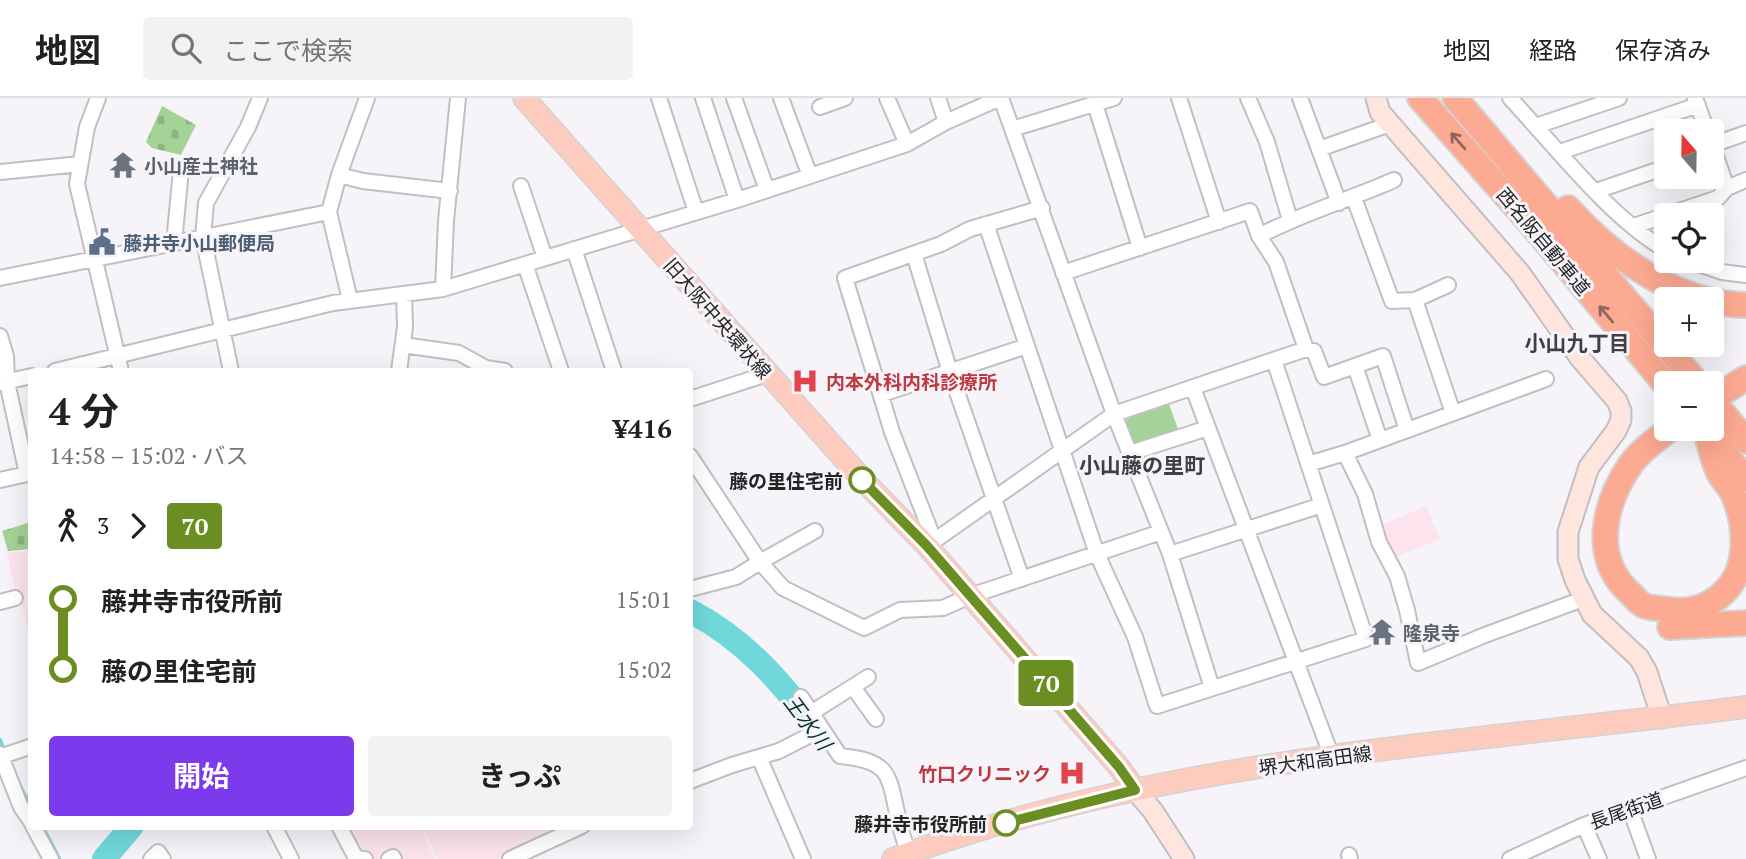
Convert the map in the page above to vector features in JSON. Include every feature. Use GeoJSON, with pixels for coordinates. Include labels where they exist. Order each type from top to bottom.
{"type":"FeatureCollection","features":[{"type":"Feature","properties":{"kind":"highway","name":"西名阪自動車道"},"geometry":{"type":"LineString","coordinates":[[1420,98],[1531,224],[1654,371]]}},
{"type":"Feature","properties":{"kind":"highway","name":"西名阪自動車道"},"geometry":{"type":"LineString","coordinates":[[1457,98],[1691,371]]}},
{"type":"Feature","properties":{"kind":"highway"},"geometry":{"type":"LineString","coordinates":[[1457,98],[1496,128],[1583,224],[1621,257],[1659,283],[1713,299],[1746,304]]}},
{"type":"Feature","properties":{"kind":"highway"},"geometry":{"type":"LineString","coordinates":[[1724,373],[1746,366]]}},
{"type":"Feature","properties":{"kind":"highway"},"geometry":{"type":"LineString","coordinates":[[1724,398],[1746,378]]}},
{"type":"Feature","properties":{"kind":"highway"},"geometry":{"type":"LineString","coordinates":[[1724,414],[1746,441]]}},
{"type":"Feature","properties":{"kind":"highway"},"geometry":{"type":"LineString","coordinates":[[1654,429],[1613,469],[1603,491],[1593,537],[1593,550],[1600,572],[1610,592],[1620,604],[1635,616],[1653,624],[1678,628],[1746,623]]}},
{"type":"Feature","properties":{"kind":"highway"},"geometry":{"type":"LineString","coordinates":[[1654,441],[1625,473],[1608,513],[1604,540],[1609,566],[1623,587],[1643,605],[1672,611],[1693,611],[1715,601],[1729,588],[1740,569],[1743,548],[1742,521],[1732,492],[1719,472],[1709,441]]}},
{"type":"Feature","properties":{"kind":"highway"},"geometry":{"type":"LineString","coordinates":[[1714,441],[1746,479]]}},
{"type":"Feature","properties":{"kind":"main road","name":"旧大阪中央環状線"},"geometry":{"type":"LineString","coordinates":[[524,98],[862,480],[930,543],[970,596],[1119,767],[1135,790]]}},
{"type":"Feature","properties":{"kind":"main road","name":"堺大和高田線"},"geometry":{"type":"LineString","coordinates":[[904,857],[973,832],[1135,790],[1233,771],[1746,707]]}},
{"type":"Feature","properties":{"kind":"street"},"geometry":{"type":"LineString","coordinates":[[98,98],[88,127],[77,184],[120,364]]}},
{"type":"Feature","properties":{"kind":"street"},"geometry":{"type":"LineString","coordinates":[[230,368],[203,237],[206,203],[248,127],[260,98]]}},
{"type":"Feature","properties":{"kind":"street"},"geometry":{"type":"LineString","coordinates":[[350,300],[329,212],[339,175],[368,98]]}},
{"type":"Feature","properties":{"kind":"street"},"geometry":{"type":"LineString","coordinates":[[443,289],[458,98]]}},
{"type":"Feature","properties":{"kind":"street"},"geometry":{"type":"LineString","coordinates":[[659,98],[696,212]]}},
{"type":"Feature","properties":{"kind":"street"},"geometry":{"type":"LineString","coordinates":[[703,98],[737,200]]}},
{"type":"Feature","properties":{"kind":"street"},"geometry":{"type":"LineString","coordinates":[[734,98],[767,190]]}},
{"type":"Feature","properties":{"kind":"street"},"geometry":{"type":"LineString","coordinates":[[780,98],[810,176]]}},
{"type":"Feature","properties":{"kind":"street"},"geometry":{"type":"LineString","coordinates":[[887,98],[907,144]]}},
{"type":"Feature","properties":{"kind":"street"},"geometry":{"type":"LineString","coordinates":[[938,98],[946,122]]}},
{"type":"Feature","properties":{"kind":"street"},"geometry":{"type":"LineString","coordinates":[[83,368],[120,364],[222,330],[350,300],[443,289],[737,200],[907,144],[946,122],[1000,98],[1042,208],[1114,414],[1170,554],[1212,688]]}},
{"type":"Feature","properties":{"kind":"street"},"geometry":{"type":"LineString","coordinates":[[1012,129],[1114,98]]}},
{"type":"Feature","properties":{"kind":"street"},"geometry":{"type":"LineString","coordinates":[[1179,98],[1219,222]]}},
{"type":"Feature","properties":{"kind":"street"},"geometry":{"type":"LineString","coordinates":[[1248,98],[1267,142],[1290,220]]}},
{"type":"Feature","properties":{"kind":"street"},"geometry":{"type":"LineString","coordinates":[[1376,98],[1380,112],[1520,274],[1580,358],[1617,401],[1621,421],[1589,467],[1568,532],[1568,559],[1583,599],[1592,614],[1639,658],[1647,672],[1662,718]]}},
{"type":"Feature","properties":{"kind":"street"},"geometry":{"type":"LineString","coordinates":[[1510,98],[1596,191],[1654,241]]}},
{"type":"Feature","properties":{"kind":"street"},"geometry":{"type":"LineString","coordinates":[[1569,98],[1574,114]]}},
{"type":"Feature","properties":{"kind":"street"},"geometry":{"type":"LineString","coordinates":[[1536,126],[1619,98]]}},
{"type":"Feature","properties":{"kind":"street"},"geometry":{"type":"LineString","coordinates":[[820,107],[837,99]]}},
{"type":"Feature","properties":{"kind":"street"},"geometry":{"type":"LineString","coordinates":[[1301,99],[1319,149],[1347,200],[1392,301],[1415,300],[1448,285]]}},
{"type":"Feature","properties":{"kind":"street"},"geometry":{"type":"LineString","coordinates":[[1560,152],[1696,101],[1703,119]]}},
{"type":"Feature","properties":{"kind":"street"},"geometry":{"type":"LineString","coordinates":[[1095,104],[1140,248]]}},
{"type":"Feature","properties":{"kind":"street"},"geometry":{"type":"LineString","coordinates":[[1319,149],[1390,124]]}},
{"type":"Feature","properties":{"kind":"street"},"geometry":{"type":"LineString","coordinates":[[1724,143],[1746,133]]}},
{"type":"Feature","properties":{"kind":"street"},"geometry":{"type":"LineString","coordinates":[[0,172],[80,164]]}},
{"type":"Feature","properties":{"kind":"street"},"geometry":{"type":"LineString","coordinates":[[174,243],[180,170]]}},
{"type":"Feature","properties":{"kind":"street"},"geometry":{"type":"LineString","coordinates":[[1596,191],[1654,171]]}},
{"type":"Feature","properties":{"kind":"street"},"geometry":{"type":"LineString","coordinates":[[339,175],[363,181],[450,191]]}},
{"type":"Feature","properties":{"kind":"street"},"geometry":{"type":"LineString","coordinates":[[1259,236],[1290,220],[1394,180]]}},
{"type":"Feature","properties":{"kind":"street"},"geometry":{"type":"LineString","coordinates":[[1724,180],[1727,188]]}},
{"type":"Feature","properties":{"kind":"street"},"geometry":{"type":"LineString","coordinates":[[1634,226],[1718,198],[1727,188],[1746,180]]}},
{"type":"Feature","properties":{"kind":"street"},"geometry":{"type":"LineString","coordinates":[[521,186],[545,258]]}},
{"type":"Feature","properties":{"kind":"street"},"geometry":{"type":"LineString","coordinates":[[1042,208],[986,224],[914,254],[845,278],[892,432],[930,543],[1114,414],[1306,349],[1314,351],[1324,377],[1383,356],[1408,430]]}},
{"type":"Feature","properties":{"kind":"street"},"geometry":{"type":"LineString","coordinates":[[1063,273],[1250,211],[1259,236],[1276,262],[1306,349]]}},
{"type":"Feature","properties":{"kind":"street"},"geometry":{"type":"LineString","coordinates":[[0,278],[329,212]]}},
{"type":"Feature","properties":{"kind":"street"},"geometry":{"type":"LineString","coordinates":[[986,224],[1097,554],[1135,637],[1157,706],[1366,639],[1274,360]]}},
{"type":"Feature","properties":{"kind":"street"},"geometry":{"type":"LineString","coordinates":[[574,249],[613,368]]}},
{"type":"Feature","properties":{"kind":"street"},"geometry":{"type":"LineString","coordinates":[[914,254],[950,372],[1022,579]]}},
{"type":"Feature","properties":{"kind":"street"},"geometry":{"type":"LineString","coordinates":[[525,264],[560,368]]}},
{"type":"Feature","properties":{"kind":"street"},"geometry":{"type":"LineString","coordinates":[[1724,272],[1746,275]]}},
{"type":"Feature","properties":{"kind":"street"},"geometry":{"type":"LineString","coordinates":[[399,368],[403,345],[404,295]]}},
{"type":"Feature","properties":{"kind":"street"},"geometry":{"type":"LineString","coordinates":[[1415,300],[1453,413]]}},
{"type":"Feature","properties":{"kind":"street"},"geometry":{"type":"LineString","coordinates":[[0,336],[6,356],[4,383],[28,469]]}},
{"type":"Feature","properties":{"kind":"street"},"geometry":{"type":"LineString","coordinates":[[403,345],[459,353],[486,368]]}},
{"type":"Feature","properties":{"kind":"street"},"geometry":{"type":"LineString","coordinates":[[881,394],[1027,346]]}},
{"type":"Feature","properties":{"kind":"street"},"geometry":{"type":"LineString","coordinates":[[1355,366],[1380,440]]}},
{"type":"Feature","properties":{"kind":"street"},"geometry":{"type":"LineString","coordinates":[[693,398],[767,374]]}},
{"type":"Feature","properties":{"kind":"street"},"geometry":{"type":"LineString","coordinates":[[4,383],[28,377]]}},
{"type":"Feature","properties":{"kind":"street"},"geometry":{"type":"LineString","coordinates":[[1308,464],[1546,379]]}},
{"type":"Feature","properties":{"kind":"street"},"geometry":{"type":"LineString","coordinates":[[1193,388],[1332,757]]}},
{"type":"Feature","properties":{"kind":"street"},"geometry":{"type":"LineString","coordinates":[[1130,453],[1208,428]]}},
{"type":"Feature","properties":{"kind":"street"},"geometry":{"type":"LineString","coordinates":[[1345,453],[1365,494],[1379,541],[1397,576],[1418,663],[1583,599]]}},
{"type":"Feature","properties":{"kind":"street"},"geometry":{"type":"LineString","coordinates":[[693,461],[760,562],[783,588],[864,628],[900,610],[943,608],[970,596],[1161,532]]}},
{"type":"Feature","properties":{"kind":"street"},"geometry":{"type":"LineString","coordinates":[[0,480],[28,473]]}},
{"type":"Feature","properties":{"kind":"street"},"geometry":{"type":"LineString","coordinates":[[1170,554],[1322,505]]}},
{"type":"Feature","properties":{"kind":"street"},"geometry":{"type":"LineString","coordinates":[[693,588],[736,577],[815,531]]}},
{"type":"Feature","properties":{"kind":"street"},"geometry":{"type":"LineString","coordinates":[[0,602],[15,598]]}},
{"type":"Feature","properties":{"kind":"street"},"geometry":{"type":"LineString","coordinates":[[811,713],[868,677]]}},
{"type":"Feature","properties":{"kind":"street"},"geometry":{"type":"LineString","coordinates":[[853,687],[876,719]]}},
{"type":"Feature","properties":{"kind":"street"},"geometry":{"type":"LineString","coordinates":[[801,697],[840,756],[858,757],[881,767],[890,780],[904,857]]}},
{"type":"Feature","properties":{"kind":"street"},"geometry":{"type":"LineString","coordinates":[[693,780],[779,751],[822,729]]}},
{"type":"Feature","properties":{"kind":"street"},"geometry":{"type":"LineString","coordinates":[[28,747],[0,756],[28,818]]}},
{"type":"Feature","properties":{"kind":"street"},"geometry":{"type":"LineString","coordinates":[[759,757],[803,859]]}},
{"type":"Feature","properties":{"kind":"street","name":"長尾街道"},"geometry":{"type":"LineString","coordinates":[[1510,859],[1584,825],[1746,768]]}},
{"type":"Feature","properties":{"kind":"street"},"geometry":{"type":"LineString","coordinates":[[1135,790],[1153,811],[1184,859]]}},
{"type":"Feature","properties":{"kind":"street"},"geometry":{"type":"LineString","coordinates":[[1630,809],[1648,859]]}},
{"type":"Feature","properties":{"kind":"street"},"geometry":{"type":"LineString","coordinates":[[1584,825],[1599,859]]}},
{"type":"Feature","properties":{"kind":"street"},"geometry":{"type":"LineString","coordinates":[[35,830],[51,859]]}},
{"type":"Feature","properties":{"kind":"street"},"geometry":{"type":"LineString","coordinates":[[280,830],[291,859]]}},
{"type":"Feature","properties":{"kind":"street"},"geometry":{"type":"LineString","coordinates":[[341,830],[356,858],[365,859]]}},
{"type":"Feature","properties":{"kind":"street"},"geometry":{"type":"LineString","coordinates":[[510,859],[573,830]]}},
{"type":"Feature","properties":{"kind":"street"},"geometry":{"type":"LineString","coordinates":[[151,859],[158,852],[163,859]]}},
{"type":"Feature","properties":{"kind":"shaded area"},"geometry":{"type":"Polygon","coordinates":[[[1426,506],[1440,539],[1395,557],[1381,525],[1426,506]]]}},
{"type":"Feature","properties":{"kind":"shaded area"},"geometry":{"type":"Polygon","coordinates":[[[28,551],[28,628],[21,602],[18,603],[7,553],[28,551]]]}},
{"type":"Feature","properties":{"kind":"shaded area"},"geometry":{"type":"Polygon","coordinates":[[[347,830],[422,830],[435,859],[402,859],[397,852],[381,859],[373,859],[370,853],[358,849],[347,830]]]}},
{"type":"Feature","properties":{"kind":"shaded area"},"geometry":{"type":"Polygon","coordinates":[[[424,830],[560,830],[497,859],[437,859],[424,830]]]}},
{"type":"Feature","properties":{"kind":"green space"},"geometry":{"type":"Polygon","coordinates":[[[162,106],[196,125],[181,155],[152,148],[146,142],[162,106]]]}},
{"type":"Feature","properties":{"kind":"green space"},"geometry":{"type":"Polygon","coordinates":[[[1169,404],[1179,432],[1138,445],[1132,444],[1125,424],[1127,419],[1169,404]]]}},
{"type":"Feature","properties":{"kind":"green space"},"geometry":{"type":"Polygon","coordinates":[[[28,523],[28,549],[8,551],[2,531],[28,523]]]}},
{"type":"Feature","properties":{"kind":"waterway","name":"王水川"},"geometry":{"type":"LineString","coordinates":[[693,613],[744,647],[815,726]]}},
{"type":"Feature","properties":{"kind":"waterway"},"geometry":{"type":"LineString","coordinates":[[0,740],[4,751]]}},
{"type":"Feature","properties":{"kind":"waterway"},"geometry":{"type":"LineString","coordinates":[[20,787],[28,801]]}},
{"type":"Feature","properties":{"kind":"waterway"},"geometry":{"type":"LineString","coordinates":[[44,830],[59,859]]}},
{"type":"Feature","properties":{"kind":"waterway","name":"王水川"},"geometry":{"type":"LineString","coordinates":[[104,859],[129,830]]}},
{"type":"Feature","properties":{"kind":"bus line","name":"70"},"geometry":{"type":"LineString","coordinates":[[862,480],[927,546],[1119,767],[1135,790],[1006,823]]}},
{"type":"Feature","properties":{"kind":"place","name":"小山産土神社"},"geometry":{"type":"Point","coordinates":[123,165]}},
{"type":"Feature","properties":{"kind":"place","name":"藤井寺小山郵便局"},"geometry":{"type":"Point","coordinates":[102,242]}},
{"type":"Feature","properties":{"kind":"place","name":"内本外科内科診療所"},"geometry":{"type":"Point","coordinates":[805,381]}},
{"type":"Feature","properties":{"kind":"place","name":"藤の里住宅前"},"geometry":{"type":"Point","coordinates":[862,480]}},
{"type":"Feature","properties":{"kind":"place","name":"隆泉寺"},"geometry":{"type":"Point","coordinates":[1382,632]}},
{"type":"Feature","properties":{"kind":"place","name":"竹口クリニック"},"geometry":{"type":"Point","coordinates":[1072,773]}},
{"type":"Feature","properties":{"kind":"place","name":"藤井寺市役所前"},"geometry":{"type":"Point","coordinates":[1006,823]}},
{"type":"Feature","properties":{"kind":"district","name":"小山九丁目"},"geometry":{"type":"Point","coordinates":[1577,343]}},
{"type":"Feature","properties":{"kind":"district","name":"小山藤の里町"},"geometry":{"type":"Point","coordinates":[1142,465]}}]}
